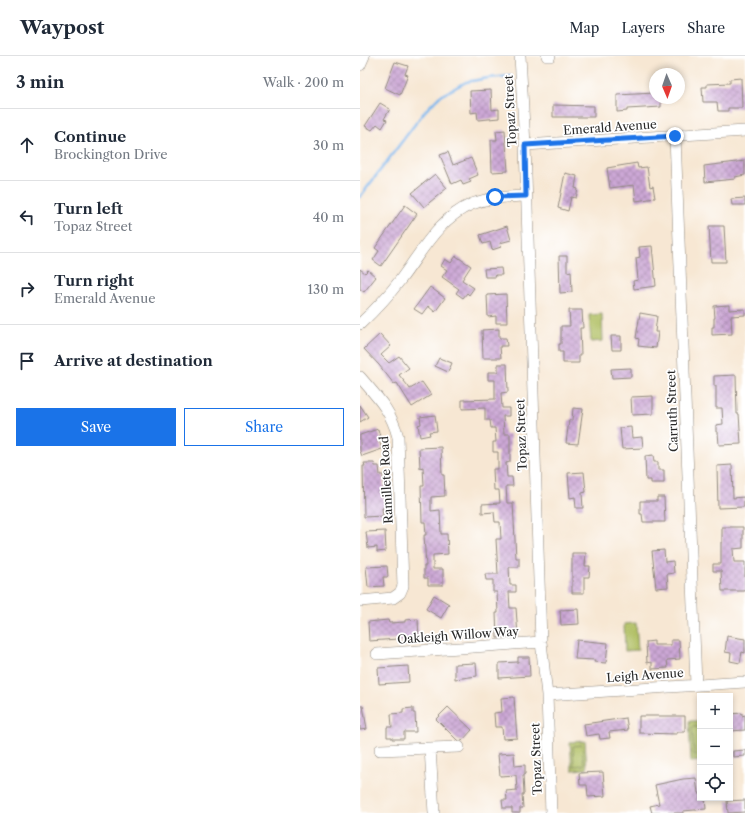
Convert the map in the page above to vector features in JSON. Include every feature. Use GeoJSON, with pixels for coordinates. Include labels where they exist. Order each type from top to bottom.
{"type":"FeatureCollection","features":[{"type":"Feature","properties":{"kind":"street"},"geometry":{"type":"LineString","coordinates":[[360,65],[364,56]]}},
{"type":"Feature","properties":{"kind":"street","name":"Topaz Street"},"geometry":{"type":"LineString","coordinates":[[520,56],[525,145],[541,642],[547,695],[551,813]]}},
{"type":"Feature","properties":{"kind":"street","name":"Emerald Avenue"},"geometry":{"type":"LineString","coordinates":[[525,145],[745,131]]}},
{"type":"Feature","properties":{"kind":"street","name":"Carruth Street"},"geometry":{"type":"LineString","coordinates":[[675,136],[696,685]]}},
{"type":"Feature","properties":{"kind":"street"},"geometry":{"type":"LineString","coordinates":[[360,324],[380,304],[400,280],[434,232],[451,216],[472,204],[495,197],[526,196]]}},
{"type":"Feature","properties":{"kind":"street","name":"Ramillete Road"},"geometry":{"type":"LineString","coordinates":[[360,377],[386,407],[394,422],[398,437],[403,586],[400,593],[393,598],[360,601]]}},
{"type":"Feature","properties":{"kind":"street","name":"Oakleigh Willow Way"},"geometry":{"type":"LineString","coordinates":[[377,654],[541,642]]}},
{"type":"Feature","properties":{"kind":"street","name":"Leigh Avenue"},"geometry":{"type":"LineString","coordinates":[[547,695],[745,682]]}},
{"type":"Feature","properties":{"kind":"street"},"geometry":{"type":"LineString","coordinates":[[380,750],[459,747]]}},
{"type":"Feature","properties":{"kind":"street"},"geometry":{"type":"LineString","coordinates":[[430,748],[434,813]]}},
{"type":"Feature","properties":{"kind":"green space"},"geometry":{"type":"Polygon","coordinates":[[[602,314],[603,341],[591,342],[589,315],[602,314]]]}},
{"type":"Feature","properties":{"kind":"green space"},"geometry":{"type":"Polygon","coordinates":[[[636,623],[638,650],[625,651],[624,624],[636,623]]]}},
{"type":"Feature","properties":{"kind":"green space"},"geometry":{"type":"Polygon","coordinates":[[[689,721],[697,721],[697,761],[691,762],[689,721]]]}},
{"type":"Feature","properties":{"kind":"green space"},"geometry":{"type":"Polygon","coordinates":[[[692,727],[697,727],[697,754],[694,755],[692,727]]]}},
{"type":"Feature","properties":{"kind":"green space"},"geometry":{"type":"Polygon","coordinates":[[[585,741],[587,769],[572,770],[570,742],[585,741]]]}},
{"type":"Feature","properties":{"kind":"green space"},"geometry":{"type":"Polygon","coordinates":[[[582,745],[584,765],[574,766],[573,746],[582,745]]]}},
{"type":"Feature","properties":{"kind":"building"},"geometry":{"type":"Polygon","coordinates":[[[395,62],[408,66],[405,74],[408,75],[400,95],[385,88],[395,62]]]}},
{"type":"Feature","properties":{"kind":"building"},"geometry":{"type":"Polygon","coordinates":[[[741,78],[742,108],[728,108],[728,111],[718,111],[717,102],[703,102],[702,87],[707,87],[707,84],[730,83],[730,79],[741,78]]]}},
{"type":"Feature","properties":{"kind":"building"},"geometry":{"type":"Polygon","coordinates":[[[491,90],[492,110],[499,109],[499,118],[478,120],[477,112],[471,113],[470,91],[491,90]]]}},
{"type":"Feature","properties":{"kind":"building"},"geometry":{"type":"Polygon","coordinates":[[[649,93],[649,104],[661,104],[661,107],[627,109],[627,111],[617,112],[617,95],[649,93]]]}},
{"type":"Feature","properties":{"kind":"building"},"geometry":{"type":"Polygon","coordinates":[[[380,103],[390,109],[384,119],[387,120],[382,128],[377,124],[372,130],[365,126],[380,103]]]}},
{"type":"Feature","properties":{"kind":"building"},"geometry":{"type":"Polygon","coordinates":[[[553,105],[594,106],[594,117],[553,117],[553,105]]]}},
{"type":"Feature","properties":{"kind":"building"},"geometry":{"type":"Polygon","coordinates":[[[505,130],[508,171],[492,172],[491,140],[497,140],[496,131],[505,130]]]}},
{"type":"Feature","properties":{"kind":"building"},"geometry":{"type":"Polygon","coordinates":[[[448,152],[453,165],[471,158],[478,175],[469,179],[471,182],[463,185],[461,180],[452,184],[440,155],[448,152]]]}},
{"type":"Feature","properties":{"kind":"building"},"geometry":{"type":"Polygon","coordinates":[[[745,161],[745,175],[735,177],[735,179],[705,182],[704,166],[745,161]]]}},
{"type":"Feature","properties":{"kind":"building"},"geometry":{"type":"Polygon","coordinates":[[[637,163],[638,168],[647,167],[650,187],[653,186],[655,198],[636,201],[634,185],[610,188],[607,168],[637,163]]]}},
{"type":"Feature","properties":{"kind":"building"},"geometry":{"type":"Polygon","coordinates":[[[565,173],[577,176],[575,188],[578,189],[576,198],[571,197],[568,211],[558,208],[565,173]]]}},
{"type":"Feature","properties":{"kind":"building"},"geometry":{"type":"Polygon","coordinates":[[[435,174],[447,188],[424,207],[412,193],[435,174]]]}},
{"type":"Feature","properties":{"kind":"building"},"geometry":{"type":"Polygon","coordinates":[[[745,198],[745,205],[732,205],[731,199],[745,198]]]}},
{"type":"Feature","properties":{"kind":"building"},"geometry":{"type":"Polygon","coordinates":[[[405,205],[417,214],[381,266],[373,260],[379,251],[375,248],[405,205]]]}},
{"type":"Feature","properties":{"kind":"building"},"geometry":{"type":"Polygon","coordinates":[[[507,226],[511,240],[500,243],[501,247],[492,250],[490,242],[483,244],[480,235],[507,226]]]}},
{"type":"Feature","properties":{"kind":"building"},"geometry":{"type":"Polygon","coordinates":[[[709,226],[724,226],[726,262],[711,262],[709,226]]]}},
{"type":"Feature","properties":{"kind":"building"},"geometry":{"type":"Polygon","coordinates":[[[652,246],[656,286],[634,289],[633,281],[638,280],[636,258],[640,257],[639,247],[652,246]]]}},
{"type":"Feature","properties":{"kind":"building"},"geometry":{"type":"Polygon","coordinates":[[[456,256],[471,266],[462,280],[474,288],[469,295],[467,293],[463,298],[456,293],[459,289],[442,277],[447,270],[441,266],[445,259],[451,263],[456,256]]]}},
{"type":"Feature","properties":{"kind":"building"},"geometry":{"type":"Polygon","coordinates":[[[559,256],[567,256],[567,272],[571,271],[572,292],[560,293],[559,256]]]}},
{"type":"Feature","properties":{"kind":"building"},"geometry":{"type":"Polygon","coordinates":[[[501,268],[502,275],[495,275],[496,277],[485,277],[484,269],[501,268]]]}},
{"type":"Feature","properties":{"kind":"building"},"geometry":{"type":"Polygon","coordinates":[[[360,269],[365,273],[368,270],[376,277],[364,292],[360,289],[360,269]]]}},
{"type":"Feature","properties":{"kind":"building"},"geometry":{"type":"Polygon","coordinates":[[[430,287],[445,298],[435,312],[428,306],[422,314],[414,309],[430,287]]]}},
{"type":"Feature","properties":{"kind":"building"},"geometry":{"type":"Polygon","coordinates":[[[506,294],[507,323],[496,323],[496,316],[488,317],[487,295],[506,294]]]}},
{"type":"Feature","properties":{"kind":"building"},"geometry":{"type":"Polygon","coordinates":[[[729,305],[729,310],[745,309],[745,315],[731,316],[732,334],[712,335],[712,327],[714,327],[715,318],[714,306],[729,305]]]}},
{"type":"Feature","properties":{"kind":"building"},"geometry":{"type":"Polygon","coordinates":[[[569,310],[582,310],[583,328],[580,328],[581,355],[579,355],[579,363],[563,363],[563,352],[559,352],[559,344],[561,344],[561,326],[570,326],[569,310]]]}},
{"type":"Feature","properties":{"kind":"building"},"geometry":{"type":"Polygon","coordinates":[[[640,313],[657,316],[655,332],[658,332],[656,348],[638,346],[639,339],[636,338],[640,313]]]}},
{"type":"Feature","properties":{"kind":"building"},"geometry":{"type":"Polygon","coordinates":[[[499,329],[499,338],[506,338],[507,346],[500,346],[501,358],[483,358],[482,330],[499,329]]]}},
{"type":"Feature","properties":{"kind":"building"},"geometry":{"type":"Polygon","coordinates":[[[380,334],[391,346],[381,355],[389,363],[399,356],[409,368],[399,375],[410,389],[422,382],[431,395],[412,407],[397,383],[394,384],[364,349],[380,334]]]}},
{"type":"Feature","properties":{"kind":"building"},"geometry":{"type":"Polygon","coordinates":[[[611,336],[621,336],[621,350],[612,350],[611,336]]]}},
{"type":"Feature","properties":{"kind":"building"},"geometry":{"type":"Polygon","coordinates":[[[439,358],[452,363],[448,372],[435,366],[439,358]]]}},
{"type":"Feature","properties":{"kind":"building"},"geometry":{"type":"Polygon","coordinates":[[[498,364],[507,364],[508,392],[501,393],[502,408],[509,408],[509,416],[503,416],[504,434],[510,434],[510,462],[506,463],[507,477],[512,477],[513,486],[506,486],[507,503],[513,503],[516,558],[519,558],[519,567],[509,567],[510,585],[516,585],[516,592],[509,592],[510,608],[516,608],[518,636],[497,638],[497,592],[493,592],[493,580],[486,580],[485,574],[498,574],[496,539],[501,539],[500,522],[495,522],[494,512],[482,513],[482,504],[500,503],[499,490],[494,490],[493,469],[498,469],[498,452],[493,452],[493,442],[496,442],[495,428],[491,428],[490,420],[485,420],[485,408],[462,409],[462,400],[495,399],[495,380],[488,380],[488,372],[498,372],[498,364]]]}},
{"type":"Feature","properties":{"kind":"building"},"geometry":{"type":"Polygon","coordinates":[[[631,368],[631,377],[612,378],[611,369],[631,368]]]}},
{"type":"Feature","properties":{"kind":"building"},"geometry":{"type":"Polygon","coordinates":[[[736,375],[737,414],[739,414],[741,444],[719,445],[716,425],[723,424],[722,408],[716,408],[716,386],[714,386],[714,376],[736,375]]]}},
{"type":"Feature","properties":{"kind":"building"},"geometry":{"type":"Polygon","coordinates":[[[653,396],[653,414],[632,415],[631,397],[653,396]]]}},
{"type":"Feature","properties":{"kind":"building"},"geometry":{"type":"Polygon","coordinates":[[[360,405],[368,417],[360,422],[360,405]]]}},
{"type":"Feature","properties":{"kind":"building"},"geometry":{"type":"Polygon","coordinates":[[[573,408],[583,409],[578,444],[566,443],[569,420],[572,420],[573,408]]]}},
{"type":"Feature","properties":{"kind":"building"},"geometry":{"type":"Polygon","coordinates":[[[435,415],[437,431],[429,432],[430,435],[420,437],[418,425],[421,424],[420,417],[435,415]]]}},
{"type":"Feature","properties":{"kind":"building"},"geometry":{"type":"Polygon","coordinates":[[[631,427],[632,438],[642,437],[643,448],[622,449],[620,428],[631,427]]]}},
{"type":"Feature","properties":{"kind":"building"},"geometry":{"type":"Polygon","coordinates":[[[378,429],[382,449],[362,456],[360,451],[360,435],[378,429]]]}},
{"type":"Feature","properties":{"kind":"building"},"geometry":{"type":"Polygon","coordinates":[[[441,447],[442,475],[444,475],[445,496],[431,497],[431,511],[440,510],[441,534],[447,534],[448,554],[433,555],[433,569],[443,569],[443,585],[428,585],[428,578],[424,578],[424,566],[426,566],[424,535],[426,535],[425,522],[422,522],[421,486],[424,486],[423,467],[420,468],[419,448],[441,447]]]}},
{"type":"Feature","properties":{"kind":"building"},"geometry":{"type":"Polygon","coordinates":[[[653,455],[654,462],[658,462],[658,470],[664,470],[664,483],[651,483],[651,480],[646,480],[645,456],[653,455]]]}},
{"type":"Feature","properties":{"kind":"building"},"geometry":{"type":"Polygon","coordinates":[[[364,463],[374,463],[375,466],[379,466],[380,475],[383,475],[385,508],[382,508],[383,516],[364,517],[364,463]]]}},
{"type":"Feature","properties":{"kind":"building"},"geometry":{"type":"Polygon","coordinates":[[[732,465],[733,498],[744,497],[744,507],[718,508],[717,466],[732,465]]]}},
{"type":"Feature","properties":{"kind":"building"},"geometry":{"type":"Polygon","coordinates":[[[584,472],[586,492],[582,493],[583,508],[576,508],[575,497],[570,498],[568,473],[584,472]]]}},
{"type":"Feature","properties":{"kind":"building"},"geometry":{"type":"Polygon","coordinates":[[[657,497],[664,497],[665,522],[643,522],[642,514],[640,514],[640,501],[657,501],[657,497]]]}},
{"type":"Feature","properties":{"kind":"building"},"geometry":{"type":"Polygon","coordinates":[[[722,527],[743,527],[743,548],[733,549],[734,562],[745,562],[745,591],[722,591],[721,571],[713,571],[713,564],[721,564],[722,527]]]}},
{"type":"Feature","properties":{"kind":"building"},"geometry":{"type":"Polygon","coordinates":[[[385,531],[386,551],[377,552],[377,547],[368,548],[366,532],[385,531]]]}},
{"type":"Feature","properties":{"kind":"building"},"geometry":{"type":"Polygon","coordinates":[[[664,550],[665,562],[673,561],[674,573],[667,574],[668,587],[656,588],[652,551],[664,550]]]}},
{"type":"Feature","properties":{"kind":"building"},"geometry":{"type":"Polygon","coordinates":[[[572,553],[586,553],[585,566],[590,566],[589,577],[584,577],[584,593],[572,593],[572,553]]]}},
{"type":"Feature","properties":{"kind":"building"},"geometry":{"type":"Polygon","coordinates":[[[387,566],[388,577],[383,577],[384,586],[368,587],[366,567],[387,566]]]}},
{"type":"Feature","properties":{"kind":"building"},"geometry":{"type":"Polygon","coordinates":[[[434,595],[449,604],[441,618],[426,609],[434,595]]]}},
{"type":"Feature","properties":{"kind":"building"},"geometry":{"type":"Polygon","coordinates":[[[578,609],[579,624],[561,625],[560,610],[578,609]]]}},
{"type":"Feature","properties":{"kind":"building"},"geometry":{"type":"Polygon","coordinates":[[[418,619],[419,641],[398,642],[398,639],[369,641],[368,622],[388,620],[389,623],[418,619]]]}},
{"type":"Feature","properties":{"kind":"building"},"geometry":{"type":"Polygon","coordinates":[[[727,636],[745,639],[745,653],[742,652],[740,663],[730,661],[731,653],[725,652],[727,636]]]}},
{"type":"Feature","properties":{"kind":"building"},"geometry":{"type":"Polygon","coordinates":[[[577,640],[608,643],[606,663],[594,662],[595,660],[575,659],[577,640]]]}},
{"type":"Feature","properties":{"kind":"building"},"geometry":{"type":"Polygon","coordinates":[[[671,640],[679,640],[680,659],[667,660],[668,668],[652,669],[652,662],[647,663],[646,642],[654,641],[654,645],[671,645],[671,640]]]}},
{"type":"Feature","properties":{"kind":"building"},"geometry":{"type":"Polygon","coordinates":[[[518,657],[529,657],[530,676],[499,678],[499,663],[518,662],[518,657]]]}},
{"type":"Feature","properties":{"kind":"building"},"geometry":{"type":"Polygon","coordinates":[[[476,663],[477,676],[455,679],[455,664],[476,663]]]}},
{"type":"Feature","properties":{"kind":"building"},"geometry":{"type":"Polygon","coordinates":[[[408,666],[409,682],[379,684],[378,668],[408,666]]]}},
{"type":"Feature","properties":{"kind":"building"},"geometry":{"type":"Polygon","coordinates":[[[514,697],[517,738],[503,739],[502,727],[495,727],[494,713],[502,712],[501,698],[514,697]]]}},
{"type":"Feature","properties":{"kind":"building"},"geometry":{"type":"Polygon","coordinates":[[[360,706],[363,706],[367,729],[360,730],[360,706]]]}},
{"type":"Feature","properties":{"kind":"building"},"geometry":{"type":"Polygon","coordinates":[[[448,707],[472,730],[462,741],[457,740],[436,719],[448,707]]]}},
{"type":"Feature","properties":{"kind":"building"},"geometry":{"type":"Polygon","coordinates":[[[413,708],[413,713],[415,713],[416,732],[404,732],[404,739],[392,739],[392,737],[387,737],[387,727],[392,727],[391,714],[403,713],[403,709],[413,708]]]}},
{"type":"Feature","properties":{"kind":"building"},"geometry":{"type":"Polygon","coordinates":[[[742,713],[742,716],[745,715],[745,730],[733,731],[733,714],[742,713]]]}},
{"type":"Feature","properties":{"kind":"building"},"geometry":{"type":"Polygon","coordinates":[[[639,716],[685,716],[685,732],[677,732],[677,734],[639,733],[639,716]]]}},
{"type":"Feature","properties":{"kind":"building"},"geometry":{"type":"Polygon","coordinates":[[[626,718],[628,730],[609,732],[610,738],[600,739],[599,734],[586,736],[584,724],[626,718]]]}},
{"type":"Feature","properties":{"kind":"building"},"geometry":{"type":"Polygon","coordinates":[[[745,750],[745,756],[733,757],[733,751],[745,750]]]}},
{"type":"Feature","properties":{"kind":"building"},"geometry":{"type":"Polygon","coordinates":[[[514,753],[515,766],[525,765],[525,774],[523,775],[524,794],[522,794],[523,808],[520,808],[520,813],[512,813],[512,808],[503,808],[502,800],[507,800],[506,791],[517,790],[516,775],[500,776],[498,754],[514,753]]]}},
{"type":"Feature","properties":{"kind":"building"},"geometry":{"type":"Polygon","coordinates":[[[603,772],[605,796],[588,797],[587,785],[580,785],[579,773],[603,772]]]}},
{"type":"Feature","properties":{"kind":"building"},"geometry":{"type":"Polygon","coordinates":[[[696,778],[697,801],[705,801],[706,809],[683,811],[683,813],[652,813],[650,806],[659,804],[655,785],[683,779],[696,778]]]}},
{"type":"Feature","properties":{"kind":"building"},"geometry":{"type":"Polygon","coordinates":[[[745,800],[745,812],[728,813],[727,801],[745,800]]]}},
{"type":"Feature","properties":{"kind":"waterway"},"geometry":{"type":"LineString","coordinates":[[360,197],[425,111],[440,96],[466,82],[511,76]]}},
{"type":"Feature","properties":{"kind":"route"},"geometry":{"type":"LineString","coordinates":[[495,197],[526,196],[525,145],[675,136]]}}]}
